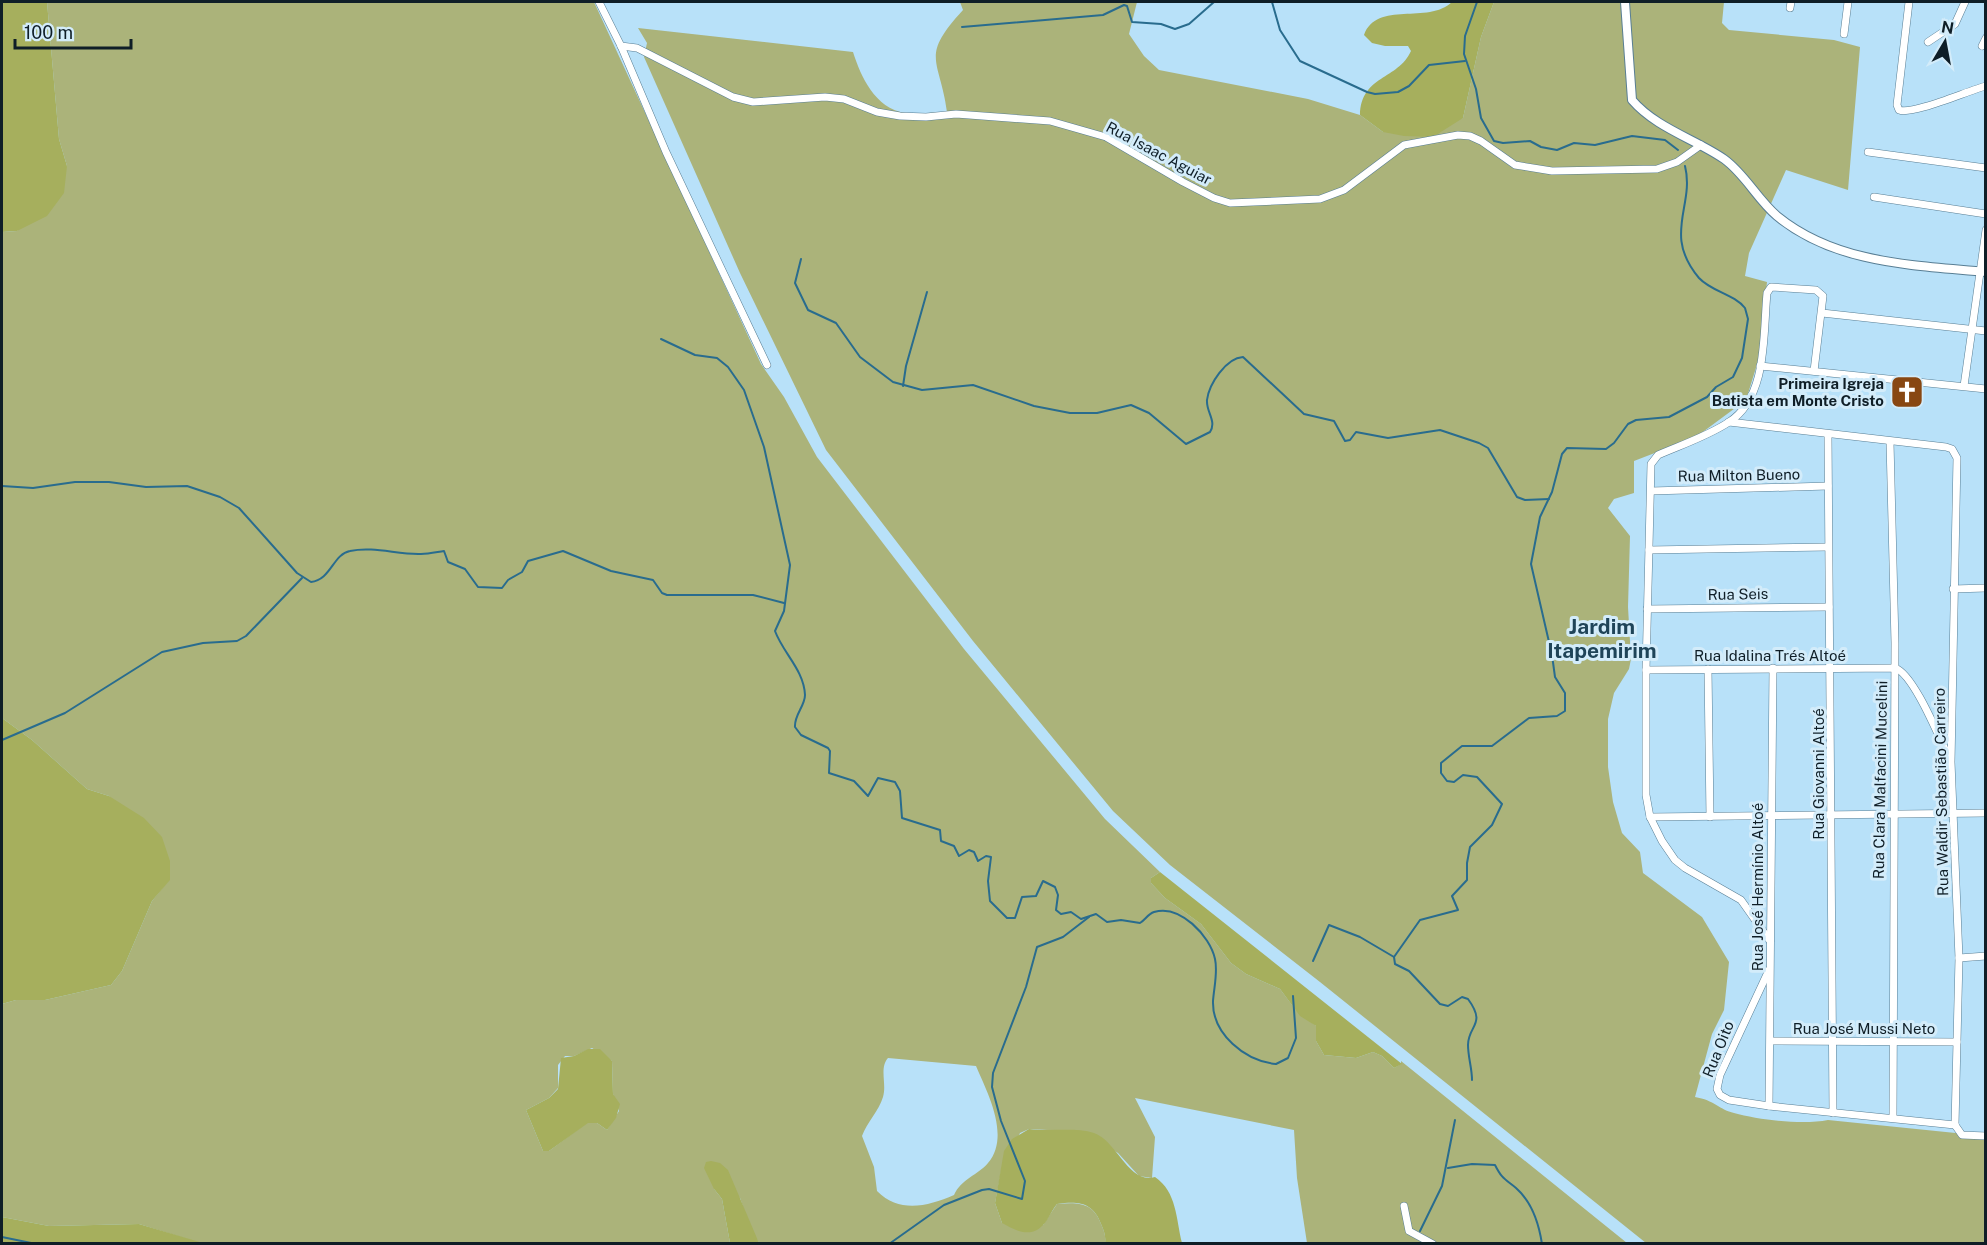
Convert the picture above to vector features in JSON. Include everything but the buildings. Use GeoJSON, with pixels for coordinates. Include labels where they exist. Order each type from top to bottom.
{"type":"FeatureCollection","features":[{"type":"Feature","properties":{"kind":"street"},"geometry":{"type":"LineString","coordinates":[[599,2],[621,46],[666,152],[767,365]]}},
{"type":"Feature","properties":{"kind":"street"},"geometry":{"type":"LineString","coordinates":[[1625,2],[1632,100],[1645,113],[1701,145],[1737,170],[1763,203],[1778,217],[1822,244],[1860,257],[1982,272]]}},
{"type":"Feature","properties":{"kind":"street"},"geometry":{"type":"LineString","coordinates":[[1845,34],[1848,2]]}},
{"type":"Feature","properties":{"kind":"street"},"geometry":{"type":"LineString","coordinates":[[1909,2],[1897,105],[1899,110],[1916,112],[1950,96],[1986,86]]}},
{"type":"Feature","properties":{"kind":"street"},"geometry":{"type":"LineString","coordinates":[[1928,42],[1955,24],[1965,2]]}},
{"type":"Feature","properties":{"kind":"street"},"geometry":{"type":"LineString","coordinates":[[1982,46],[1986,38]]}},
{"type":"Feature","properties":{"kind":"street","name":"Rua Isaac Aguiar"},"geometry":{"type":"LineString","coordinates":[[621,46],[637,48],[733,97],[753,102],[825,97],[844,99],[877,112],[900,116],[926,117],[956,114],[1050,121],[1106,137],[1183,182],[1214,198],[1230,203],[1320,199],[1344,190],[1404,145],[1458,135],[1470,136],[1481,141],[1515,165],[1551,171],[1657,169],[1677,162],[1701,145]]}},
{"type":"Feature","properties":{"kind":"street"},"geometry":{"type":"LineString","coordinates":[[1868,152],[1986,168]]}},
{"type":"Feature","properties":{"kind":"street"},"geometry":{"type":"LineString","coordinates":[[1874,197],[1986,214]]}},
{"type":"Feature","properties":{"kind":"street"},"geometry":{"type":"LineString","coordinates":[[1964,386],[1982,272],[1986,230]]}},
{"type":"Feature","properties":{"kind":"street"},"geometry":{"type":"LineString","coordinates":[[1770,942],[1742,900],[1684,868],[1675,860],[1650,817],[1646,795],[1646,670],[1651,464],[1658,455],[1729,422],[1749,401],[1760,366],[1767,293],[1771,287],[1816,291],[1823,296],[1814,371]]}},
{"type":"Feature","properties":{"kind":"street"},"geometry":{"type":"LineString","coordinates":[[1822,313],[1986,331]]}},
{"type":"Feature","properties":{"kind":"street"},"geometry":{"type":"LineString","coordinates":[[1760,366],[1986,389]]}},
{"type":"Feature","properties":{"kind":"street"},"geometry":{"type":"LineString","coordinates":[[1729,422],[1890,442]]}},
{"type":"Feature","properties":{"kind":"street","name":"Rua Giovanni Altoé"},"geometry":{"type":"LineString","coordinates":[[1828,435],[1833,1113]]}},
{"type":"Feature","properties":{"kind":"street","name":"Rua Waldir Sebastião Carreiro"},"geometry":{"type":"LineString","coordinates":[[1890,442],[1946,447],[1952,449],[1957,458],[1951,762],[1959,958],[1955,1125]]}},
{"type":"Feature","properties":{"kind":"street","name":"Rua Clara Malfacini Mucelini"},"geometry":{"type":"LineString","coordinates":[[1890,442],[1894,668],[1893,1118]]}},
{"type":"Feature","properties":{"kind":"street","name":"Rua Milton Bueno"},"geometry":{"type":"LineString","coordinates":[[1651,491],[1828,486]]}},
{"type":"Feature","properties":{"kind":"street"},"geometry":{"type":"LineString","coordinates":[[1649,550],[1828,548]]}},
{"type":"Feature","properties":{"kind":"street"},"geometry":{"type":"LineString","coordinates":[[1953,589],[1986,588]]}},
{"type":"Feature","properties":{"kind":"street","name":"Rua Seis"},"geometry":{"type":"LineString","coordinates":[[1647,609],[1828,607]]}},
{"type":"Feature","properties":{"kind":"street","name":"Rua José Hermínio Altoé"},"geometry":{"type":"LineString","coordinates":[[1769,1106],[1772,1041],[1770,942],[1773,668]]}},
{"type":"Feature","properties":{"kind":"street"},"geometry":{"type":"LineString","coordinates":[[1894,668],[1901,670],[1910,681],[1951,762]]}},
{"type":"Feature","properties":{"kind":"street","name":"Rua Idalina Trés Altoé"},"geometry":{"type":"LineString","coordinates":[[1646,670],[1894,668]]}},
{"type":"Feature","properties":{"kind":"street"},"geometry":{"type":"LineString","coordinates":[[1708,669],[1710,817]]}},
{"type":"Feature","properties":{"kind":"street"},"geometry":{"type":"LineString","coordinates":[[1650,817],[1986,813]]}},
{"type":"Feature","properties":{"kind":"street"},"geometry":{"type":"LineString","coordinates":[[1959,958],[1986,957]]}},
{"type":"Feature","properties":{"kind":"street","name":"Rua Oito"},"geometry":{"type":"LineString","coordinates":[[1769,1106],[1729,1100],[1720,1095],[1717,1089],[1720,1075],[1770,968]]}},
{"type":"Feature","properties":{"kind":"street","name":"Rua José Mussi Neto"},"geometry":{"type":"LineString","coordinates":[[1772,1041],[1957,1042]]}},
{"type":"Feature","properties":{"kind":"street"},"geometry":{"type":"LineString","coordinates":[[1769,1106],[1955,1125],[1962,1135],[1986,1136]]}},
{"type":"Feature","properties":{"kind":"street"},"geometry":{"type":"LineString","coordinates":[[1404,1206],[1409,1231],[1433,1244]]}},
{"type":"Feature","properties":{"kind":"green space"},"geometry":{"type":"Polygon","coordinates":[[[2,2],[47,2],[59,139],[67,166],[64,193],[47,216],[17,231],[2,232],[2,2]]]}},
{"type":"Feature","properties":{"kind":"green space"},"geometry":{"type":"Polygon","coordinates":[[[47,2],[594,2],[761,364],[784,397],[817,457],[964,649],[1105,819],[1160,872],[1151,878],[1151,883],[1165,898],[1201,924],[1231,963],[1246,974],[1280,989],[1295,1009],[1316,1026],[1316,1041],[1324,1055],[1356,1058],[1373,1052],[1382,1056],[1394,1068],[1401,1064],[1401,1061],[1627,1243],[1307,1243],[1297,1178],[1294,1130],[1135,1098],[1155,1137],[1152,1178],[1139,1176],[1118,1153],[1083,1132],[1029,1129],[1020,1133],[1001,1172],[995,1203],[1002,1223],[1043,1225],[1057,1204],[1084,1205],[1094,1211],[1098,1217],[1105,1243],[759,1243],[750,1227],[740,1198],[714,1189],[722,1199],[730,1243],[203,1244],[139,1224],[49,1226],[2,1217],[2,1004],[16,1000],[45,1000],[111,985],[122,971],[152,901],[169,880],[109,796],[87,789],[32,740],[2,718],[2,232],[17,231],[67,166],[59,139],[47,2]],[[592,1048],[574,1056],[565,1056],[558,1065],[558,1088],[549,1098],[526,1110],[543,1151],[549,1151],[588,1122],[597,1123],[607,1130],[619,1111],[613,1094],[612,1061],[592,1048]],[[888,1058],[884,1066],[883,1097],[862,1136],[874,1167],[877,1191],[895,1203],[914,1206],[954,1195],[965,1181],[988,1163],[995,1152],[997,1127],[995,1114],[976,1066],[888,1058]]]}},
{"type":"Feature","properties":{"kind":"green space"},"geometry":{"type":"Polygon","coordinates":[[[960,2],[1137,2],[1129,34],[1144,56],[1159,70],[1308,99],[1360,115],[1383,132],[1463,118],[1481,37],[1494,2],[1724,2],[1722,23],[1729,30],[1834,40],[1860,47],[1848,190],[1786,170],[1749,253],[1745,276],[1767,282],[1759,358],[1746,400],[1696,437],[1634,461],[1634,493],[1614,499],[1608,508],[1630,536],[1628,607],[1631,659],[1629,669],[1614,693],[1608,719],[1608,767],[1613,802],[1622,833],[1640,852],[1643,873],[1702,917],[1729,962],[1724,1010],[1712,1034],[1695,1097],[1707,1100],[1729,1112],[1768,1120],[1806,1122],[1828,1120],[1985,1136],[1985,1243],[1646,1243],[1170,865],[1113,811],[973,641],[826,450],[740,273],[644,57],[647,43],[638,28],[853,52],[865,81],[885,105],[905,113],[947,112],[937,69],[937,49],[949,26],[963,10],[960,2]]]}},
{"type":"Feature","properties":{"kind":"green space"},"geometry":{"type":"Polygon","coordinates":[[[1452,2],[1494,2],[1481,37],[1463,118],[1433,137],[1404,136],[1383,132],[1360,115],[1362,102],[1373,85],[1398,68],[1411,51],[1408,46],[1385,46],[1372,43],[1364,35],[1371,24],[1380,18],[1430,12],[1442,9],[1452,2]]]}},
{"type":"Feature","properties":{"kind":"green space"},"geometry":{"type":"Polygon","coordinates":[[[2,718],[32,740],[87,789],[109,796],[144,818],[162,837],[170,861],[170,880],[152,901],[122,971],[111,985],[45,1000],[16,1000],[2,1004],[2,718]]]}},
{"type":"Feature","properties":{"kind":"green space"},"geometry":{"type":"Polygon","coordinates":[[[1160,872],[1402,1064],[1394,1068],[1382,1056],[1373,1052],[1356,1058],[1324,1055],[1316,1041],[1316,1026],[1300,1016],[1280,989],[1246,974],[1231,963],[1201,924],[1165,898],[1151,883],[1151,878],[1160,872]]]}},
{"type":"Feature","properties":{"kind":"green space"},"geometry":{"type":"Polygon","coordinates":[[[588,1049],[600,1049],[612,1061],[613,1094],[620,1104],[616,1118],[607,1130],[597,1123],[588,1123],[549,1151],[543,1151],[526,1110],[549,1098],[558,1089],[561,1058],[574,1056],[588,1049]]]}},
{"type":"Feature","properties":{"kind":"green space"},"geometry":{"type":"Polygon","coordinates":[[[1029,1129],[1079,1130],[1094,1133],[1110,1144],[1130,1169],[1138,1175],[1146,1178],[1155,1177],[1168,1190],[1172,1198],[1182,1243],[1105,1243],[1104,1234],[1094,1211],[1078,1203],[1057,1204],[1045,1223],[1033,1232],[1023,1232],[1002,1223],[995,1203],[1004,1151],[1012,1139],[1029,1129]]]}},
{"type":"Feature","properties":{"kind":"green space"},"geometry":{"type":"Polygon","coordinates":[[[706,1162],[720,1163],[728,1170],[759,1243],[730,1243],[722,1199],[714,1189],[704,1168],[706,1162]]]}},
{"type":"Feature","properties":{"kind":"green space"},"geometry":{"type":"Polygon","coordinates":[[[2,1217],[49,1226],[139,1224],[203,1243],[2,1243],[2,1217]]]}},
{"type":"Feature","properties":{"kind":"waterway"},"geometry":{"type":"LineString","coordinates":[[962,27],[1103,15],[1124,5],[1127,6],[1132,22],[1161,24],[1175,29],[1189,24],[1214,2]]}},
{"type":"Feature","properties":{"kind":"waterway"},"geometry":{"type":"LineString","coordinates":[[1272,2],[1280,30],[1300,61],[1367,92],[1375,94],[1398,92],[1409,86],[1429,65],[1465,61]]}},
{"type":"Feature","properties":{"kind":"waterway"},"geometry":{"type":"LineString","coordinates":[[1477,2],[1465,36],[1464,54],[1476,89],[1481,118],[1494,141],[1503,143],[1530,141],[1541,147],[1557,150],[1574,143],[1595,145],[1632,136],[1665,140],[1678,150]]}},
{"type":"Feature","properties":{"kind":"waterway"},"geometry":{"type":"LineString","coordinates":[[1472,1080],[1468,1045],[1476,1014],[1468,999],[1462,997],[1448,1006],[1440,1004],[1409,971],[1395,964],[1394,957],[1420,920],[1458,910],[1452,896],[1467,880],[1470,847],[1492,825],[1502,804],[1477,777],[1463,775],[1454,782],[1447,781],[1441,773],[1441,763],[1462,746],[1492,746],[1529,718],[1557,716],[1565,711],[1565,693],[1555,677],[1531,564],[1540,517],[1552,492],[1562,454],[1567,448],[1606,449],[1614,443],[1628,424],[1636,420],[1669,417],[1707,397],[1716,387],[1733,377],[1742,358],[1748,319],[1745,308],[1735,299],[1704,283],[1688,262],[1683,248],[1681,234],[1687,180],[1685,166]]}},
{"type":"Feature","properties":{"kind":"waterway"},"geometry":{"type":"LineString","coordinates":[[801,259],[795,283],[808,310],[836,323],[860,357],[893,382],[922,390],[973,385],[1034,406],[1070,413],[1097,413],[1131,405],[1149,413],[1186,444],[1210,432],[1212,420],[1207,400],[1211,387],[1219,373],[1230,362],[1243,357],[1304,414],[1334,421],[1345,441],[1350,440],[1356,432],[1388,438],[1440,430],[1488,448],[1517,497],[1525,500],[1549,499]]}},
{"type":"Feature","properties":{"kind":"waterway"},"geometry":{"type":"LineString","coordinates":[[903,386],[906,366],[927,292]]}},
{"type":"Feature","properties":{"kind":"waterway"},"geometry":{"type":"LineString","coordinates":[[661,339],[695,355],[717,358],[728,367],[744,390],[764,447],[790,565],[784,611],[775,631],[804,686],[805,699],[796,718],[795,727],[801,735],[828,748],[830,751],[829,773],[854,781],[868,796],[878,778],[895,782],[900,791],[902,818],[940,830],[941,841],[954,846],[959,856],[969,850],[974,852],[978,861],[986,856],[991,857],[988,881],[990,901],[1007,918],[1015,918],[1022,897],[1036,896],[1043,881],[1055,887],[1058,895],[1056,910],[1061,914],[1071,912],[1081,919],[1096,914],[1107,922],[1121,920],[1140,923],[1154,912],[1164,911],[1183,917],[1207,941],[1215,959],[1213,1001],[1218,1024],[1232,1044],[1253,1058],[1276,1064],[1288,1058],[1296,1038],[1293,996]]}},
{"type":"Feature","properties":{"kind":"waterway"},"geometry":{"type":"LineString","coordinates":[[2,486],[33,488],[75,482],[109,482],[146,487],[187,486],[220,497],[239,508],[297,573],[311,582],[323,577],[344,553],[350,551],[421,554],[444,551],[448,562],[465,569],[478,587],[502,588],[508,580],[522,572],[528,561],[563,551],[611,571],[653,580],[662,593],[667,595],[753,595],[784,603]]}},
{"type":"Feature","properties":{"kind":"waterway"},"geometry":{"type":"LineString","coordinates":[[2,740],[65,713],[162,652],[203,643],[237,641],[246,636],[302,578]]}},
{"type":"Feature","properties":{"kind":"waterway"},"geometry":{"type":"LineString","coordinates":[[889,1244],[944,1205],[982,1190],[989,1189],[1022,1199],[1025,1181],[1001,1121],[992,1087],[993,1073],[1026,987],[1037,947],[1063,937],[1089,917]]}},
{"type":"Feature","properties":{"kind":"waterway"},"geometry":{"type":"LineString","coordinates":[[1313,961],[1329,925],[1360,937],[1394,957]]}},
{"type":"Feature","properties":{"kind":"waterway"},"geometry":{"type":"LineString","coordinates":[[1420,1231],[1442,1186],[1455,1120]]}},
{"type":"Feature","properties":{"kind":"waterway"},"geometry":{"type":"LineString","coordinates":[[1448,1168],[1472,1164],[1495,1165],[1502,1176],[1522,1194],[1530,1207],[1537,1221],[1542,1244]]}},
{"type":"Feature","properties":{"kind":"waterway"},"geometry":{"type":"LineString","coordinates":[[2,1237],[36,1244]]}},
{"type":"Feature","properties":{"kind":"place","name":"Primeira Igreja Batista em Monte Cristo"},"geometry":{"type":"Point","coordinates":[1907,392]}},
{"type":"Feature","properties":{"kind":"district","name":"Jardim Itapemirim"},"geometry":{"type":"Point","coordinates":[1602,638]}}]}
